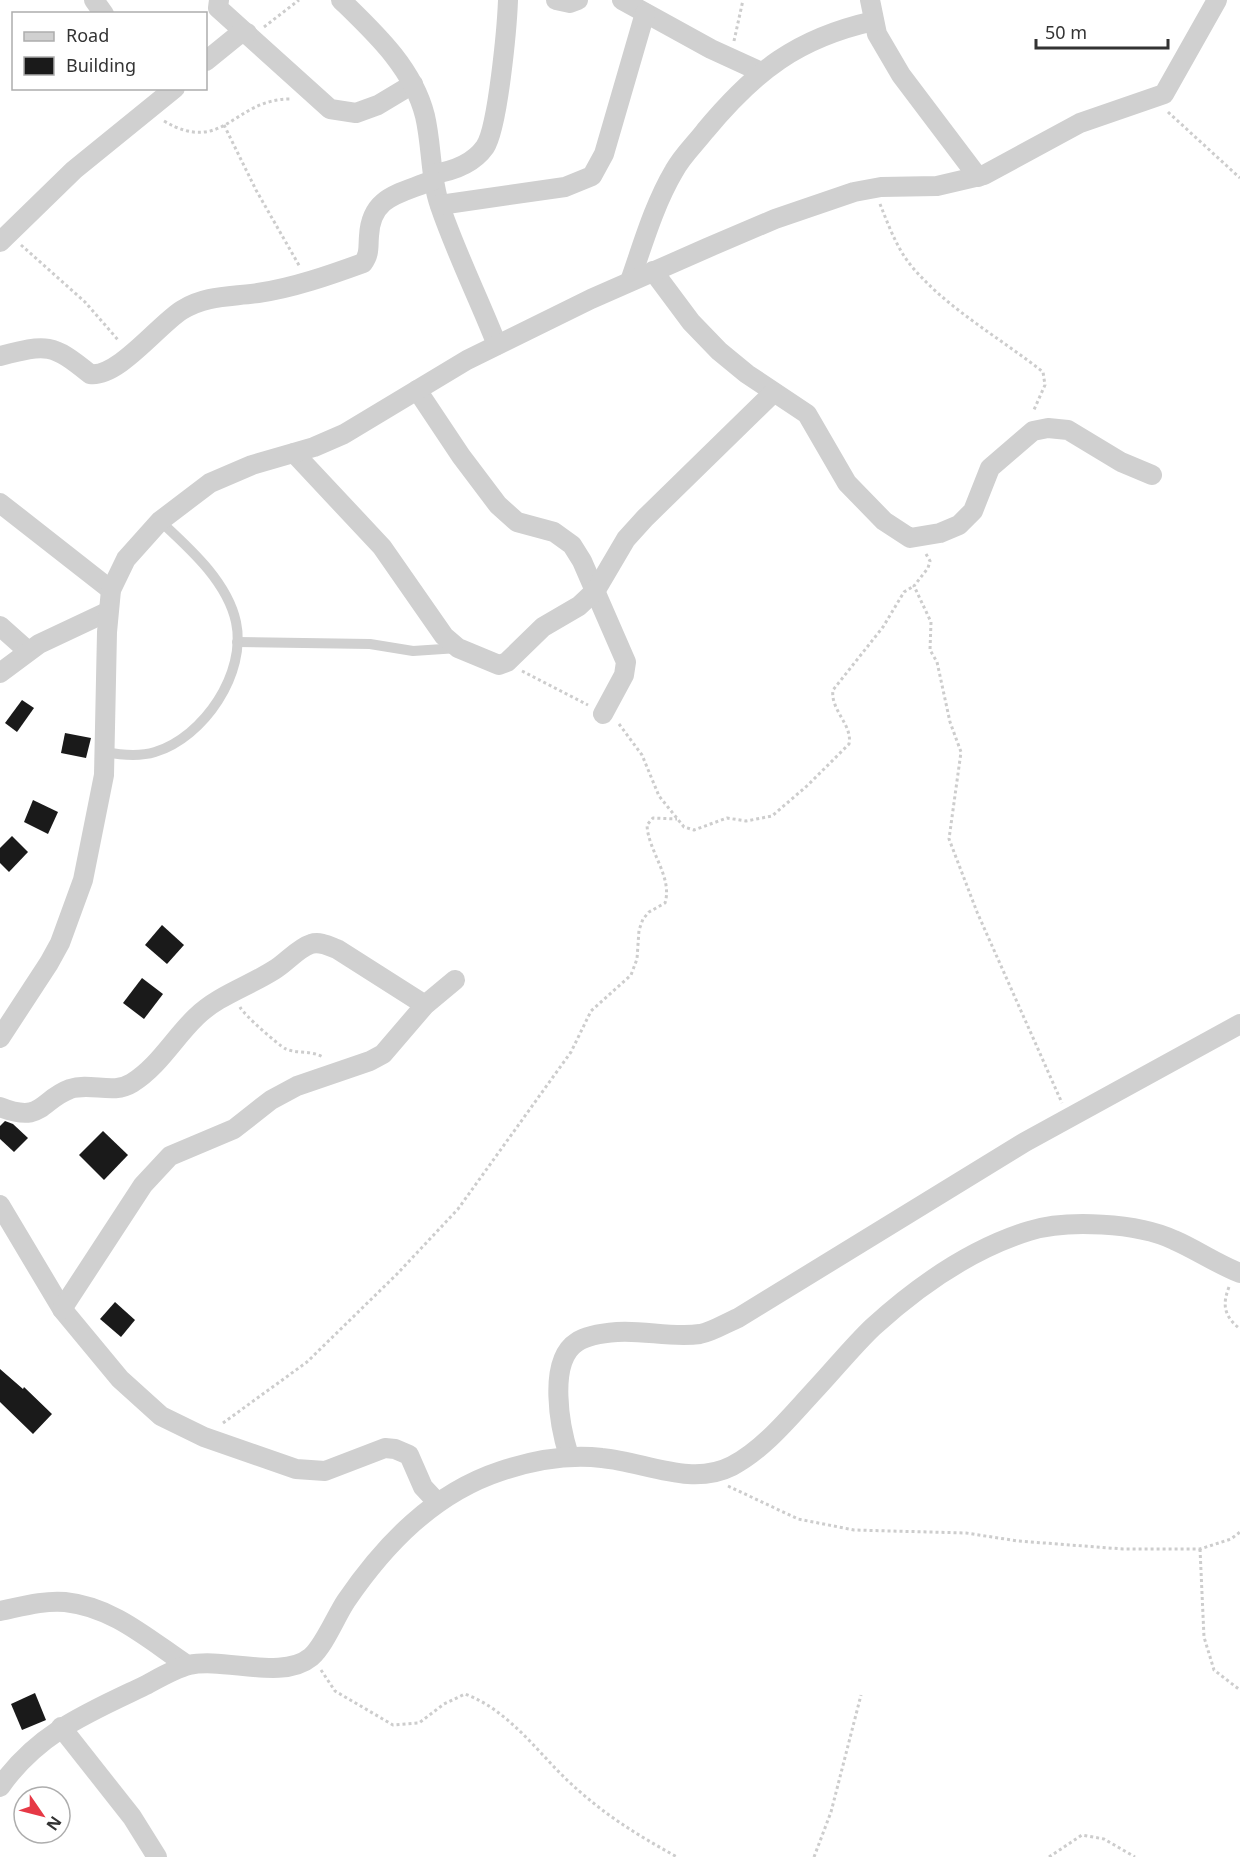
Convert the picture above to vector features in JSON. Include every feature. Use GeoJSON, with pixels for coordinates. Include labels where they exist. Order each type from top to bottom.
{"type":"FeatureCollection","features":[{"type":"Feature","properties":{"kind":"street"},"geometry":{"type":"LineString","coordinates":[[93,0],[103,12]]}},
{"type":"Feature","properties":{"kind":"street"},"geometry":{"type":"LineString","coordinates":[[219,0],[218,8],[330,109],[356,113],[378,105],[413,84]]}},
{"type":"Feature","properties":{"kind":"street"},"geometry":{"type":"LineString","coordinates":[[340,0],[377,35],[413,84],[425,115],[433,177],[440,206],[497,345]]}},
{"type":"Feature","properties":{"kind":"street"},"geometry":{"type":"LineString","coordinates":[[0,356],[44,347],[55,349],[90,374],[97,375],[131,354],[174,315],[199,302],[217,296],[256,293],[308,280],[363,262],[368,256],[369,220],[379,204],[433,177],[467,164],[477,156],[490,136],[499,88],[508,0]]}},
{"type":"Feature","properties":{"kind":"street"},"geometry":{"type":"LineString","coordinates":[[556,0],[570,3],[578,0]]}},
{"type":"Feature","properties":{"kind":"street"},"geometry":{"type":"LineString","coordinates":[[622,0],[728,57],[761,72]]}},
{"type":"Feature","properties":{"kind":"street"},"geometry":{"type":"LineString","coordinates":[[870,0],[877,34],[901,75],[978,177]]}},
{"type":"Feature","properties":{"kind":"street"},"geometry":{"type":"LineString","coordinates":[[0,1038],[49,963],[75,906],[99,808],[105,752],[107,612],[111,590],[126,559],[160,521],[210,483],[252,465],[294,453],[344,434],[497,345],[630,281],[775,219],[826,200],[874,188],[937,186],[978,177],[1002,167],[1080,123],[1164,94],[1216,0]]}},
{"type":"Feature","properties":{"kind":"street"},"geometry":{"type":"LineString","coordinates":[[440,206],[565,187],[592,176],[604,154],[645,13]]}},
{"type":"Feature","properties":{"kind":"street"},"geometry":{"type":"LineString","coordinates":[[630,281],[651,223],[675,169],[722,111],[761,72],[780,57],[836,29],[874,21]]}},
{"type":"Feature","properties":{"kind":"street"},"geometry":{"type":"LineString","coordinates":[[207,60],[237,35],[248,34]]}},
{"type":"Feature","properties":{"kind":"street"},"geometry":{"type":"LineString","coordinates":[[5,238],[74,171],[150,110],[171,90]]}},
{"type":"Feature","properties":{"kind":"street"},"geometry":{"type":"LineString","coordinates":[[653,271],[691,322],[719,351],[774,393],[807,414],[848,483],[884,521],[910,538],[940,533],[959,525],[978,502],[984,479],[990,468],[1033,431],[1048,428],[1068,430],[1121,462],[1152,475]]}},
{"type":"Feature","properties":{"kind":"street"},"geometry":{"type":"LineString","coordinates":[[417,390],[461,456],[498,505],[517,522],[555,532],[564,537],[582,561],[626,662],[624,675],[603,714]]}},
{"type":"Feature","properties":{"kind":"street"},"geometry":{"type":"LineString","coordinates":[[294,453],[382,547],[444,636],[458,648],[499,665],[507,662],[543,627],[579,606],[596,590],[626,539],[774,393]]}},
{"type":"Feature","properties":{"kind":"street"},"geometry":{"type":"LineString","coordinates":[[0,503],[111,590]]}},
{"type":"Feature","properties":{"kind":"street"},"geometry":{"type":"LineString","coordinates":[[0,673],[28,651],[107,612]]}},
{"type":"Feature","properties":{"kind":"street"},"geometry":{"type":"LineString","coordinates":[[0,626],[28,651]]}},
{"type":"Feature","properties":{"kind":"street"},"geometry":{"type":"LineString","coordinates":[[0,1107],[19,1112],[34,1112],[43,1109],[61,1094],[72,1089],[121,1088],[127,1085],[158,1060],[197,1016],[233,992],[274,970],[309,944],[316,943],[337,949],[425,1005]]}},
{"type":"Feature","properties":{"kind":"street"},"geometry":{"type":"LineString","coordinates":[[62,1309],[143,1185],[170,1156],[234,1129],[271,1101],[297,1086],[370,1061],[383,1054],[425,1005],[455,980]]}},
{"type":"Feature","properties":{"kind":"street"},"geometry":{"type":"LineString","coordinates":[[569,1455],[562,1432],[558,1383],[562,1364],[574,1343],[585,1338],[617,1332],[701,1334],[738,1318],[1069,1118],[1240,1024]]}},
{"type":"Feature","properties":{"kind":"street"},"geometry":{"type":"LineString","coordinates":[[0,1205],[62,1309],[120,1379],[161,1416],[204,1437],[296,1469],[325,1471],[385,1448],[395,1449],[408,1455],[423,1486],[437,1502]]}},
{"type":"Feature","properties":{"kind":"street"},"geometry":{"type":"LineString","coordinates":[[0,1787],[32,1748],[61,1727],[187,1665],[230,1663],[288,1669],[312,1656],[370,1567],[403,1532],[437,1502],[460,1488],[494,1473],[569,1455],[604,1458],[688,1475],[705,1475],[733,1465],[752,1453],[873,1328],[912,1295],[946,1269],[1012,1237],[1032,1230],[1074,1224],[1147,1232],[1175,1240],[1238,1272]]}},
{"type":"Feature","properties":{"kind":"street"},"geometry":{"type":"LineString","coordinates":[[0,1611],[63,1602],[94,1608],[126,1622],[187,1665]]}},
{"type":"Feature","properties":{"kind":"street"},"geometry":{"type":"LineString","coordinates":[[61,1727],[132,1817],[157,1857]]}},
{"type":"Feature","properties":{"kind":"lane"},"geometry":{"type":"LineString","coordinates":[[105,752],[124,755],[154,753],[177,742],[200,722],[225,689],[231,676],[237,642],[236,623],[229,600],[190,549],[160,521]]}},
{"type":"Feature","properties":{"kind":"lane"},"geometry":{"type":"LineString","coordinates":[[237,642],[370,645],[412,651],[458,648]]}},
{"type":"Feature","properties":{"kind":"path"},"geometry":{"type":"LineString","coordinates":[[248,34],[279,18],[299,0]]}},
{"type":"Feature","properties":{"kind":"path"},"geometry":{"type":"LineString","coordinates":[[728,57],[738,30],[743,0]]}},
{"type":"Feature","properties":{"kind":"path"},"geometry":{"type":"LineString","coordinates":[[1154,98],[1240,178]]}},
{"type":"Feature","properties":{"kind":"path"},"geometry":{"type":"LineString","coordinates":[[150,110],[160,119],[189,132],[205,134],[224,126],[260,103],[281,99],[319,99]]}},
{"type":"Feature","properties":{"kind":"path"},"geometry":{"type":"LineString","coordinates":[[224,126],[256,190],[308,280]]}},
{"type":"Feature","properties":{"kind":"path"},"geometry":{"type":"LineString","coordinates":[[874,188],[885,216],[909,262],[937,291],[1043,372],[1045,385],[1032,412],[1033,431]]}},
{"type":"Feature","properties":{"kind":"path"},"geometry":{"type":"LineString","coordinates":[[5,238],[85,303],[131,354]]}},
{"type":"Feature","properties":{"kind":"path"},"geometry":{"type":"LineString","coordinates":[[507,662],[570,694],[620,726],[636,747],[652,786],[684,827],[694,830],[728,818],[746,820],[772,816],[808,785],[849,744],[849,734],[832,699],[833,690],[883,627],[904,592],[914,586],[928,568],[930,557],[910,538]]}},
{"type":"Feature","properties":{"kind":"path"},"geometry":{"type":"LineString","coordinates":[[914,586],[931,622],[930,650],[937,662],[950,722],[961,752],[950,825],[951,847],[1069,1118]]}},
{"type":"Feature","properties":{"kind":"path"},"geometry":{"type":"LineString","coordinates":[[204,1437],[307,1362],[397,1274],[458,1209],[571,1052],[591,1011],[632,975],[637,959],[639,930],[650,912],[665,903],[667,896],[665,881],[649,842],[647,825],[653,818],[677,819]]}},
{"type":"Feature","properties":{"kind":"path"},"geometry":{"type":"LineString","coordinates":[[233,992],[249,1020],[285,1049],[312,1052],[342,1070]]}},
{"type":"Feature","properties":{"kind":"path"},"geometry":{"type":"LineString","coordinates":[[1238,1272],[1224,1300],[1224,1311],[1240,1329]]}},
{"type":"Feature","properties":{"kind":"path"},"geometry":{"type":"LineString","coordinates":[[705,1475],[798,1519],[854,1530],[966,1533],[1018,1541],[1123,1549],[1200,1549],[1231,1539],[1240,1532]]}},
{"type":"Feature","properties":{"kind":"path"},"geometry":{"type":"LineString","coordinates":[[1200,1549],[1204,1637],[1214,1670],[1240,1690]]}},
{"type":"Feature","properties":{"kind":"path"},"geometry":{"type":"LineString","coordinates":[[312,1656],[335,1691],[393,1725],[419,1724],[444,1704],[465,1694],[483,1700],[522,1732],[567,1779],[617,1823],[677,1857]]}},
{"type":"Feature","properties":{"kind":"path"},"geometry":{"type":"LineString","coordinates":[[814,1857],[831,1812],[861,1695]]}},
{"type":"Feature","properties":{"kind":"path"},"geometry":{"type":"LineString","coordinates":[[1049,1857],[1082,1835],[1104,1839],[1135,1857]]}},
{"type":"Feature","properties":{"kind":"building"},"geometry":{"type":"Polygon","coordinates":[[[22,700],[34,708],[17,732],[5,723],[22,700]]]}},
{"type":"Feature","properties":{"kind":"building"},"geometry":{"type":"Polygon","coordinates":[[[65,733],[91,738],[86,758],[61,753],[65,733]]]}},
{"type":"Feature","properties":{"kind":"building"},"geometry":{"type":"Polygon","coordinates":[[[33,800],[58,812],[48,834],[24,822],[33,800]]]}},
{"type":"Feature","properties":{"kind":"building"},"geometry":{"type":"Polygon","coordinates":[[[12,836],[28,852],[9,872],[0,863],[0,848],[12,836]]]}},
{"type":"Feature","properties":{"kind":"building"},"geometry":{"type":"Polygon","coordinates":[[[162,925],[184,945],[167,964],[145,945],[162,925]]]}},
{"type":"Feature","properties":{"kind":"building"},"geometry":{"type":"Polygon","coordinates":[[[142,978],[163,994],[144,1019],[123,1003],[142,978]]]}},
{"type":"Feature","properties":{"kind":"building"},"geometry":{"type":"Polygon","coordinates":[[[5,1121],[13,1124],[28,1138],[14,1152],[0,1139],[0,1126],[5,1121]]]}},
{"type":"Feature","properties":{"kind":"building"},"geometry":{"type":"Polygon","coordinates":[[[103,1131],[128,1155],[104,1180],[79,1155],[103,1131]]]}},
{"type":"Feature","properties":{"kind":"building"},"geometry":{"type":"Polygon","coordinates":[[[115,1302],[135,1320],[121,1337],[100,1319],[115,1302]]]}},
{"type":"Feature","properties":{"kind":"building"},"geometry":{"type":"Polygon","coordinates":[[[0,1369],[23,1389],[24,1387],[52,1414],[33,1434],[0,1402],[0,1369]]]}},
{"type":"Feature","properties":{"kind":"building"},"geometry":{"type":"Polygon","coordinates":[[[35,1693],[46,1720],[22,1730],[11,1704],[35,1693]]]}}]}
